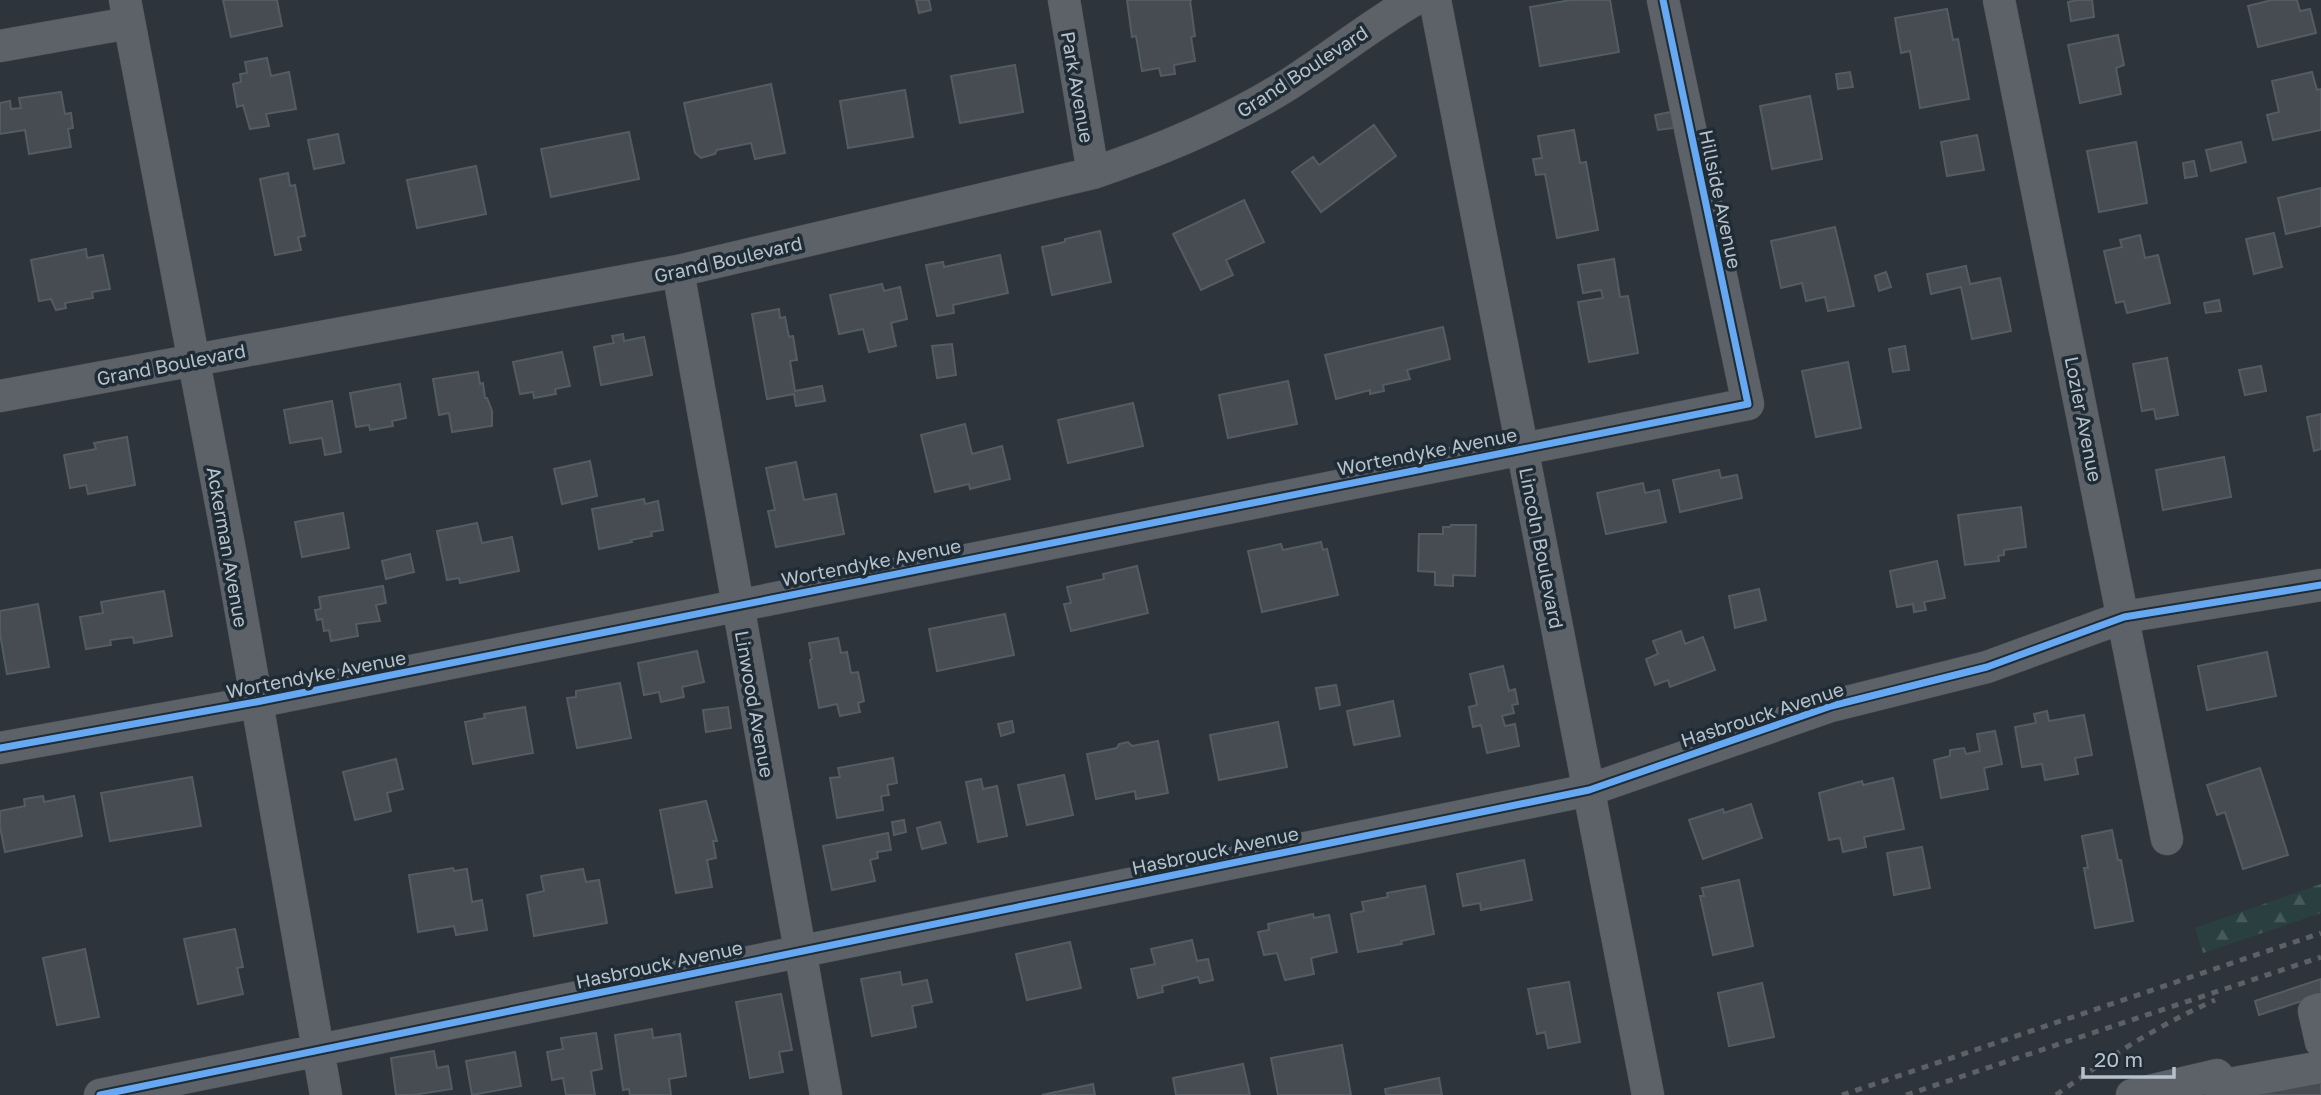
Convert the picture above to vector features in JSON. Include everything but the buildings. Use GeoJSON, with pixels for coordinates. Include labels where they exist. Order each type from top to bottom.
{"type":"FeatureCollection","features":[{"type":"Feature","properties":{"kind":"street","name":"Park Avenue"},"geometry":{"type":"LineString","coordinates":[[1064,0],[1093,173]]}},
{"type":"Feature","properties":{"kind":"street","name":"Grand Boulevard"},"geometry":{"type":"LineString","coordinates":[[0,396],[678,271],[1093,173],[1157,152],[1224,121],[1289,84],[1376,23],[1414,0]]}},
{"type":"Feature","properties":{"kind":"street","name":"Lincoln Boulevard"},"geometry":{"type":"LineString","coordinates":[[1435,0],[1648,1095]]}},
{"type":"Feature","properties":{"kind":"street","name":"Hillside Avenue"},"geometry":{"type":"LineString","coordinates":[[1663,0],[1748,404]]}},
{"type":"Feature","properties":{"kind":"street","name":"Lozier Avenue"},"geometry":{"type":"LineString","coordinates":[[1999,0],[2167,839]]}},
{"type":"Feature","properties":{"kind":"street"},"geometry":{"type":"LineString","coordinates":[[0,46],[127,11]]}},
{"type":"Feature","properties":{"kind":"street","name":"Ackerman Avenue"},"geometry":{"type":"LineString","coordinates":[[127,11],[256,702],[326,1095]]}},
{"type":"Feature","properties":{"kind":"street","name":"Linwood Avenue"},"geometry":{"type":"LineString","coordinates":[[678,271],[826,1095]]}},
{"type":"Feature","properties":{"kind":"street","name":"Wortendyke Avenue"},"geometry":{"type":"LineString","coordinates":[[0,748],[256,702],[1748,404]]}},
{"type":"Feature","properties":{"kind":"street","name":"Hasbrouck Avenue"},"geometry":{"type":"LineString","coordinates":[[105,1094],[152,1090],[318,1050],[1589,790],[1831,706],[1987,667],[2124,617],[2321,585]]}},
{"type":"Feature","properties":{"kind":"street"},"geometry":{"type":"LineString","coordinates":[[2321,1009],[2314,1011],[2321,1042]]}},
{"type":"Feature","properties":{"kind":"street"},"geometry":{"type":"LineString","coordinates":[[2132,1095],[2218,1078],[2321,1067]]}},
{"type":"Feature","properties":{"kind":"green space"},"geometry":{"type":"Polygon","coordinates":[[[2321,884],[2321,913],[2203,953],[2195,928],[2321,884]]]}},
{"type":"Feature","properties":{"kind":"railway"},"geometry":{"type":"LineString","coordinates":[[1842,1095],[2321,933]]}},
{"type":"Feature","properties":{"kind":"railway"},"geometry":{"type":"LineString","coordinates":[[1906,1095],[2321,957]]}},
{"type":"Feature","properties":{"kind":"railway"},"geometry":{"type":"LineString","coordinates":[[2056,1095],[2133,1043],[2215,1000]]}},
{"type":"Feature","properties":{"kind":"cycle path"},"geometry":{"type":"LineString","coordinates":[[0,748],[256,702],[1748,404],[1663,0]]}},
{"type":"Feature","properties":{"kind":"cycle path"},"geometry":{"type":"LineString","coordinates":[[100,1095],[1589,790],[1831,706],[1987,667],[2124,617],[2321,585]]}}]}
